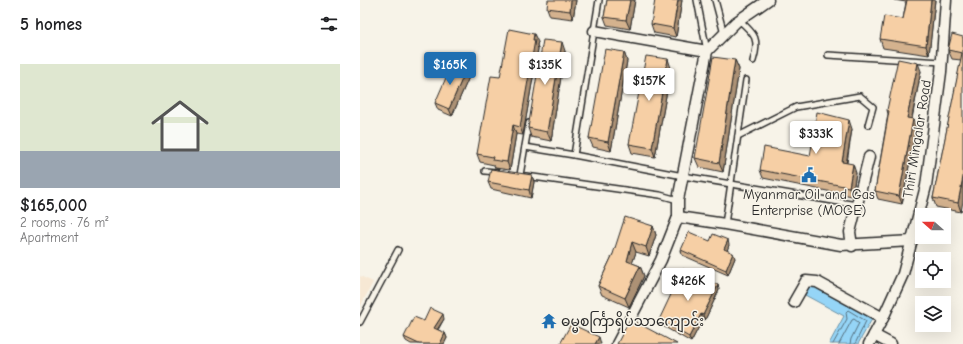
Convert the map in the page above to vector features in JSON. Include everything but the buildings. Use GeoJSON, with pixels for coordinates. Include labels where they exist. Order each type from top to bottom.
{"type":"FeatureCollection","features":[{"type":"Feature","properties":{"kind":"street"},"geometry":{"type":"LineString","coordinates":[[616,344],[661,260],[678,217],[678,200],[707,51],[739,20],[768,0]]}},
{"type":"Feature","properties":{"kind":"street","name":"Thiri Mingalar Road"},"geometry":{"type":"LineString","coordinates":[[869,344],[883,318],[903,274],[926,186],[942,62],[946,0]]}},
{"type":"Feature","properties":{"kind":"street"},"geometry":{"type":"LineString","coordinates":[[594,31],[707,51]]}},
{"type":"Feature","properties":{"kind":"street"},"geometry":{"type":"LineString","coordinates":[[944,34],[956,36]]}},
{"type":"Feature","properties":{"kind":"street"},"geometry":{"type":"LineString","coordinates":[[852,246],[850,232],[869,157]]}},
{"type":"Feature","properties":{"kind":"street"},"geometry":{"type":"LineString","coordinates":[[678,217],[841,245],[852,246],[912,241]]}},
{"type":"Feature","properties":{"kind":"street"},"geometry":{"type":"LineString","coordinates":[[794,302],[806,281],[817,282],[883,318]]}},
{"type":"Feature","properties":{"kind":"street"},"geometry":{"type":"LineString","coordinates":[[874,335],[891,344]]}},
{"type":"Feature","properties":{"kind":"lane"},"geometry":{"type":"LineString","coordinates":[[574,155],[599,0]]}},
{"type":"Feature","properties":{"kind":"lane"},"geometry":{"type":"LineString","coordinates":[[696,0],[707,51]]}},
{"type":"Feature","properties":{"kind":"lane"},"geometry":{"type":"LineString","coordinates":[[714,0],[724,34]]}},
{"type":"Feature","properties":{"kind":"lane"},"geometry":{"type":"LineString","coordinates":[[739,20],[753,31],[756,42],[756,51],[753,61]]}},
{"type":"Feature","properties":{"kind":"lane"},"geometry":{"type":"LineString","coordinates":[[828,55],[942,62]]}},
{"type":"Feature","properties":{"kind":"lane"},"geometry":{"type":"LineString","coordinates":[[725,224],[746,80]]}},
{"type":"Feature","properties":{"kind":"lane"},"geometry":{"type":"LineString","coordinates":[[738,136],[796,107],[860,96],[873,108],[868,125]]}},
{"type":"Feature","properties":{"kind":"lane"},"geometry":{"type":"LineString","coordinates":[[520,175],[530,118]]}},
{"type":"Feature","properties":{"kind":"lane"},"geometry":{"type":"LineString","coordinates":[[525,147],[683,176],[857,205]]}},
{"type":"Feature","properties":{"kind":"lane"},"geometry":{"type":"LineString","coordinates":[[486,171],[499,172]]}},
{"type":"Feature","properties":{"kind":"lane"},"geometry":{"type":"LineString","coordinates":[[513,174],[660,195],[678,200]]}},
{"type":"Feature","properties":{"kind":"lane"},"geometry":{"type":"LineString","coordinates":[[360,322],[398,250]]}},
{"type":"Feature","properties":{"kind":"shaded area"},"geometry":{"type":"Polygon","coordinates":[[[360,276],[373,282],[360,307],[360,276]]]}},
{"type":"Feature","properties":{"kind":"water"},"geometry":{"type":"Polygon","coordinates":[[[810,285],[872,319],[858,344],[829,344],[844,316],[805,295],[810,285]]]}},
{"type":"Feature","properties":{"kind":"place","name":"Myanmar Oil and Gas Enterprise (MOGE)"},"geometry":{"type":"Point","coordinates":[809,175]}},
{"type":"Feature","properties":{"kind":"place","name":"ဓမ္မစင်္ကြာရိပ်သာကျောင်း"},"geometry":{"type":"Point","coordinates":[549,321]}}]}
